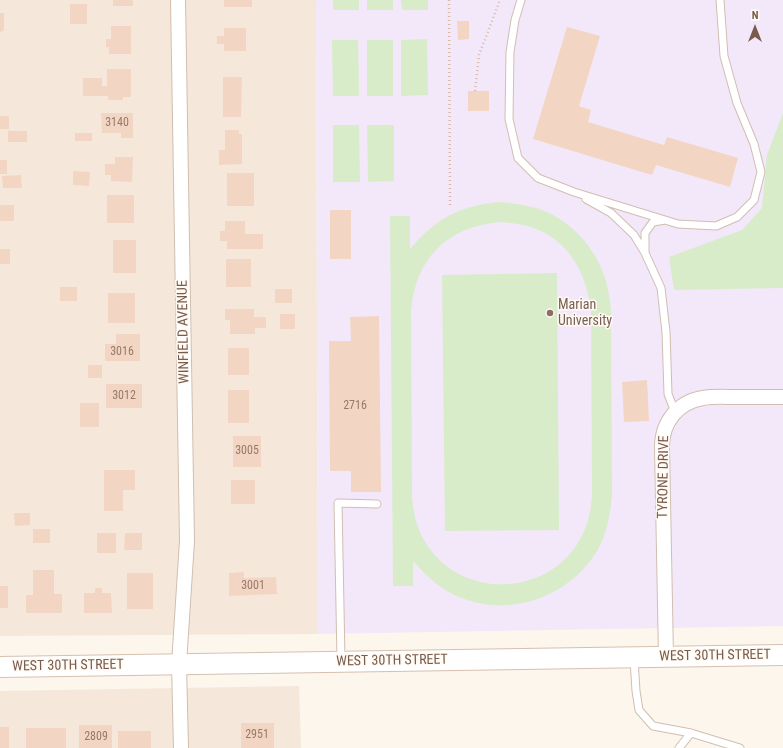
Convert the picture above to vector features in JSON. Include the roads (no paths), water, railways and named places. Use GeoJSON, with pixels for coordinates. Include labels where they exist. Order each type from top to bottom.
{"type":"FeatureCollection","features":[{"type":"Feature","properties":{"kind":"main road","name":"WEST 30TH STREET"},"geometry":{"type":"LineString","coordinates":[[0,667],[783,655]]}},
{"type":"Feature","properties":{"kind":"street","name":"WINFIELD AVENUE"},"geometry":{"type":"LineString","coordinates":[[178,0],[187,541],[179,664],[181,748]]}},
{"type":"Feature","properties":{"kind":"street","name":"TYRONE DRIVE"},"geometry":{"type":"LineString","coordinates":[[666,657],[662,439],[666,425],[675,412],[687,403],[708,397],[783,397]]}},
{"type":"Feature","properties":{"kind":"lane"},"geometry":{"type":"LineString","coordinates":[[521,0],[515,20],[510,52],[509,119],[518,158],[538,178],[574,192],[678,224],[716,226],[737,217],[754,200],[761,172],[754,144],[737,103],[724,56],[720,0]]}},
{"type":"Feature","properties":{"kind":"lane"},"geometry":{"type":"LineString","coordinates":[[574,192],[611,213],[634,235],[645,253],[661,288],[666,332],[668,394],[675,412]]}},
{"type":"Feature","properties":{"kind":"lane"},"geometry":{"type":"LineString","coordinates":[[645,253],[645,233],[653,222],[665,220]]}},
{"type":"Feature","properties":{"kind":"lane"},"geometry":{"type":"LineString","coordinates":[[341,662],[338,504],[377,504]]}},
{"type":"Feature","properties":{"kind":"lane"},"geometry":{"type":"LineString","coordinates":[[634,657],[636,691],[639,710],[653,726],[691,733],[740,748]]}},
{"type":"Feature","properties":{"kind":"lane"},"geometry":{"type":"LineString","coordinates":[[678,748],[691,733]]}},
{"type":"Feature","properties":{"kind":"place","name":"Marian University"},"geometry":{"type":"Point","coordinates":[550,313]}}]}
